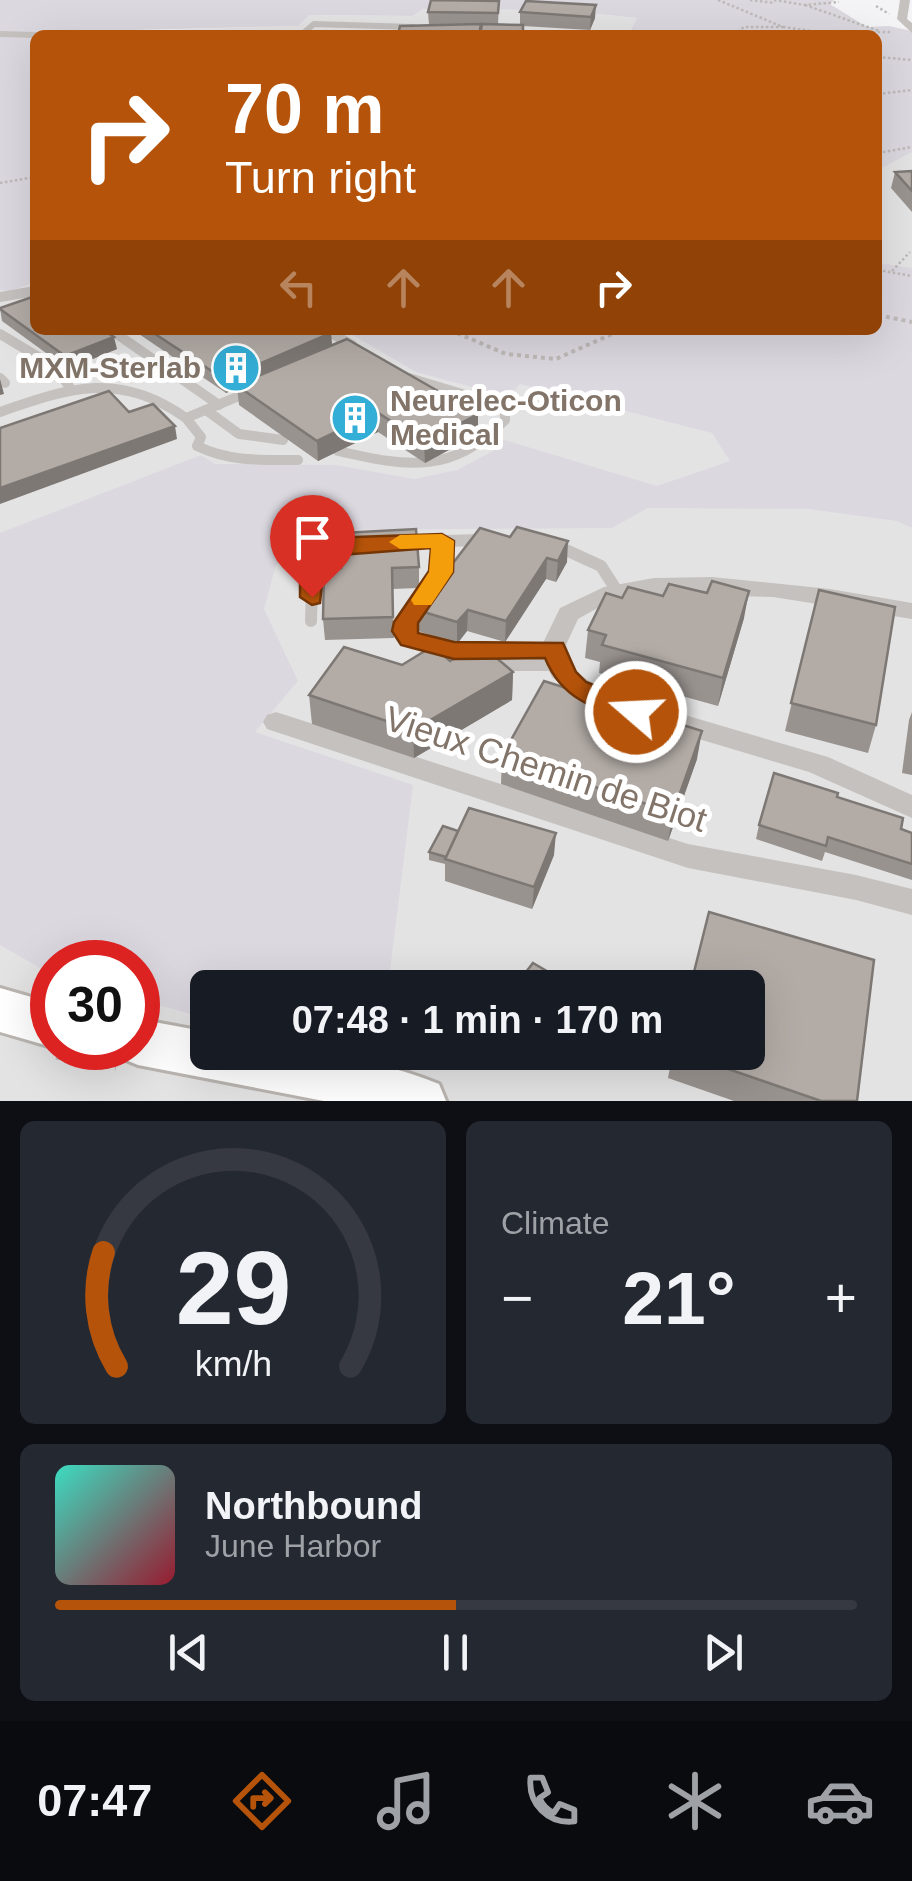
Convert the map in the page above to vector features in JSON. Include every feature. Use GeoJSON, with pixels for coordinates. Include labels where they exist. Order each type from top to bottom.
{"type":"FeatureCollection","features":[{"type":"Feature","properties":{"kind":"main road"},"geometry":{"type":"LineString","coordinates":[[0,1010],[30,1019]]}},
{"type":"Feature","properties":{"kind":"main road"},"geometry":{"type":"LineString","coordinates":[[160,1046],[396,1091],[421,1101]]}},
{"type":"Feature","properties":{"kind":"street"},"geometry":{"type":"LineString","coordinates":[[905,0],[902,19],[912,30]]}},
{"type":"Feature","properties":{"kind":"street"},"geometry":{"type":"LineString","coordinates":[[912,611],[766,588],[678,586],[617,591],[575,608],[560,624],[556,657],[577,688],[594,698],[818,764],[912,807]]}},
{"type":"Feature","properties":{"kind":"street","name":"Vieux Chemin de Biot"},"geometry":{"type":"LineString","coordinates":[[276,722],[688,856],[728,866],[838,881],[912,902]]}},
{"type":"Feature","properties":{"kind":"lane"},"geometry":{"type":"LineString","coordinates":[[306,30],[314,24],[422,27]]}},
{"type":"Feature","properties":{"kind":"lane"},"geometry":{"type":"LineString","coordinates":[[0,34],[30,35]]}},
{"type":"Feature","properties":{"kind":"lane"},"geometry":{"type":"LineString","coordinates":[[0,297],[30,292]]}},
{"type":"Feature","properties":{"kind":"lane"},"geometry":{"type":"LineString","coordinates":[[0,311],[18,296]]}},
{"type":"Feature","properties":{"kind":"lane"},"geometry":{"type":"LineString","coordinates":[[0,334],[57,368],[70,388]]}},
{"type":"Feature","properties":{"kind":"lane"},"geometry":{"type":"LineString","coordinates":[[118,335],[218,405]]}},
{"type":"Feature","properties":{"kind":"lane"},"geometry":{"type":"LineString","coordinates":[[335,335],[365,353]]}},
{"type":"Feature","properties":{"kind":"lane"},"geometry":{"type":"LineString","coordinates":[[336,353],[352,345]]}},
{"type":"Feature","properties":{"kind":"lane"},"geometry":{"type":"LineString","coordinates":[[338,452],[422,467],[479,446],[505,420],[504,407],[405,377],[392,369]]}},
{"type":"Feature","properties":{"kind":"lane"},"geometry":{"type":"LineString","coordinates":[[186,418],[268,383]]}},
{"type":"Feature","properties":{"kind":"lane"},"geometry":{"type":"LineString","coordinates":[[0,412],[70,388],[118,388],[156,399],[186,418],[201,437],[198,446],[214,456],[229,460],[298,460]]}},
{"type":"Feature","properties":{"kind":"lane"},"geometry":{"type":"LineString","coordinates":[[206,410],[238,434],[283,440]]}},
{"type":"Feature","properties":{"kind":"lane"},"geometry":{"type":"LineString","coordinates":[[395,542],[495,539]]}},
{"type":"Feature","properties":{"kind":"lane"},"geometry":{"type":"LineString","coordinates":[[442,541],[441,572],[406,622],[404,631],[410,640],[454,650],[556,657]]}},
{"type":"Feature","properties":{"kind":"lane"},"geometry":{"type":"LineString","coordinates":[[538,541],[589,557],[601,566],[617,591]]}},
{"type":"Feature","properties":{"kind":"lane"},"geometry":{"type":"LineString","coordinates":[[311,621],[312,573],[317,563],[343,546],[375,543]]}},
{"type":"Feature","properties":{"kind":"lane"},"geometry":{"type":"LineString","coordinates":[[468,666],[556,657]]}},
{"type":"Feature","properties":{"kind":"path"},"geometry":{"type":"LineString","coordinates":[[718,0],[784,27]]}},
{"type":"Feature","properties":{"kind":"path"},"geometry":{"type":"LineString","coordinates":[[750,0],[805,5],[839,2]]}},
{"type":"Feature","properties":{"kind":"path"},"geometry":{"type":"LineString","coordinates":[[774,0],[786,3]]}},
{"type":"Feature","properties":{"kind":"path"},"geometry":{"type":"LineString","coordinates":[[805,5],[876,30]]}},
{"type":"Feature","properties":{"kind":"path"},"geometry":{"type":"LineString","coordinates":[[740,30],[784,27],[804,30]]}},
{"type":"Feature","properties":{"kind":"path"},"geometry":{"type":"LineString","coordinates":[[882,31],[895,32]]}},
{"type":"Feature","properties":{"kind":"path"},"geometry":{"type":"LineString","coordinates":[[882,57],[912,58]]}},
{"type":"Feature","properties":{"kind":"path"},"geometry":{"type":"LineString","coordinates":[[882,94],[912,90]]}},
{"type":"Feature","properties":{"kind":"path"},"geometry":{"type":"LineString","coordinates":[[882,152],[912,147]]}},
{"type":"Feature","properties":{"kind":"path"},"geometry":{"type":"LineString","coordinates":[[0,183],[30,178]]}},
{"type":"Feature","properties":{"kind":"path"},"geometry":{"type":"LineString","coordinates":[[892,271],[910,252]]}},
{"type":"Feature","properties":{"kind":"path"},"geometry":{"type":"LineString","coordinates":[[882,270],[912,276]]}},
{"type":"Feature","properties":{"kind":"path"},"geometry":{"type":"LineString","coordinates":[[882,316],[912,322]]}},
{"type":"Feature","properties":{"kind":"path"},"geometry":{"type":"LineString","coordinates":[[462,335],[506,354],[556,359],[610,335]]}},
{"type":"Feature","properties":{"kind":"shaded area"},"geometry":{"type":"Polygon","coordinates":[[[0,0],[834,0],[830,4],[867,27],[912,31],[912,152],[882,168],[882,30],[631,30],[637,18],[557,10],[424,9],[412,16],[310,15],[298,26],[30,30],[30,284],[11,291],[0,290],[0,0]]]}},
{"type":"Feature","properties":{"kind":"shaded area"},"geometry":{"type":"Polygon","coordinates":[[[424,9],[557,10],[637,18],[631,30],[163,30],[298,26],[310,15],[412,16],[424,9]]]}},
{"type":"Feature","properties":{"kind":"shaded area"},"geometry":{"type":"Polygon","coordinates":[[[0,29],[64,30],[30,30],[30,335],[882,335],[882,67],[912,70],[912,1101],[0,1101],[0,29]]]}},
{"type":"Feature","properties":{"kind":"shaded area"},"geometry":{"type":"Polygon","coordinates":[[[882,264],[912,268],[912,528],[897,521],[808,509],[648,508],[612,528],[319,530],[276,565],[264,609],[298,681],[255,732],[413,785],[390,970],[190,970],[190,1014],[160,1005],[160,940],[30,940],[30,962],[0,945],[0,533],[201,455],[215,464],[336,465],[414,479],[457,470],[493,451],[501,439],[657,486],[730,461],[712,433],[520,384],[509,397],[416,372],[353,335],[882,335],[882,264]]]}},
{"type":"Feature","properties":{"kind":"building"},"geometry":{"type":"Polygon","coordinates":[[[431,0],[499,1],[498,13],[428,12],[431,0]]]}},
{"type":"Feature","properties":{"kind":"building"},"geometry":{"type":"Polygon","coordinates":[[[526,1],[596,5],[591,17],[520,12],[526,1]]]}},
{"type":"Feature","properties":{"kind":"building"},"geometry":{"type":"Polygon","coordinates":[[[481,24],[480,30],[399,30],[400,26],[481,24]]]}},
{"type":"Feature","properties":{"kind":"building"},"geometry":{"type":"Polygon","coordinates":[[[482,24],[523,25],[523,30],[481,30],[482,24]]]}},
{"type":"Feature","properties":{"kind":"building"},"geometry":{"type":"Polygon","coordinates":[[[912,171],[912,191],[895,172],[912,171]]]}},
{"type":"Feature","properties":{"kind":"building"},"geometry":{"type":"Polygon","coordinates":[[[30,298],[30,331],[0,309],[30,298]]]}},
{"type":"Feature","properties":{"kind":"building"},"geometry":{"type":"Polygon","coordinates":[[[36,335],[114,337],[65,356],[36,335]]]}},
{"type":"Feature","properties":{"kind":"building"},"geometry":{"type":"Polygon","coordinates":[[[157,335],[326,335],[224,379],[157,335]]]}},
{"type":"Feature","properties":{"kind":"building","name":"Neurelec-Oticon Medical"},"geometry":{"type":"Polygon","coordinates":[[[347,339],[478,414],[424,443],[377,412],[317,441],[236,385],[347,339]]]}},
{"type":"Feature","properties":{"kind":"building"},"geometry":{"type":"Polygon","coordinates":[[[109,391],[129,412],[153,404],[175,426],[0,488],[0,428],[109,391]]]}},
{"type":"Feature","properties":{"kind":"building"},"geometry":{"type":"Polygon","coordinates":[[[517,527],[568,541],[558,561],[547,558],[506,621],[468,610],[457,622],[417,610],[480,528],[510,537],[517,527]]]}},
{"type":"Feature","properties":{"kind":"building"},"geometry":{"type":"Polygon","coordinates":[[[416,529],[419,567],[392,568],[393,617],[323,619],[324,569],[341,568],[342,533],[416,529]]]}},
{"type":"Feature","properties":{"kind":"building"},"geometry":{"type":"Polygon","coordinates":[[[712,581],[749,591],[723,678],[602,645],[606,635],[588,630],[606,593],[622,598],[628,587],[663,596],[669,584],[707,593],[712,581]]]}},
{"type":"Feature","properties":{"kind":"building"},"geometry":{"type":"Polygon","coordinates":[[[819,590],[895,607],[876,725],[791,703],[819,590]]]}},
{"type":"Feature","properties":{"kind":"building"},"geometry":{"type":"Polygon","coordinates":[[[480,644],[513,672],[413,730],[309,695],[344,647],[402,665],[433,646],[450,661],[480,644]]]}},
{"type":"Feature","properties":{"kind":"building"},"geometry":{"type":"Polygon","coordinates":[[[544,681],[702,731],[673,813],[502,756],[544,681]]]}},
{"type":"Feature","properties":{"kind":"building"},"geometry":{"type":"Polygon","coordinates":[[[774,773],[903,818],[901,829],[912,833],[912,864],[828,837],[826,846],[759,825],[774,773]]]}},
{"type":"Feature","properties":{"kind":"building"},"geometry":{"type":"Polygon","coordinates":[[[469,808],[556,833],[534,887],[445,859],[469,808]]]}},
{"type":"Feature","properties":{"kind":"building"},"geometry":{"type":"Polygon","coordinates":[[[443,826],[458,831],[446,857],[429,852],[443,826]]]}},
{"type":"Feature","properties":{"kind":"building"},"geometry":{"type":"Polygon","coordinates":[[[709,912],[874,960],[857,1101],[821,1101],[731,1070],[765,1070],[765,970],[694,970],[709,912]]]}},
{"type":"Feature","properties":{"kind":"slow traffic"},"geometry":{"type":"LineString","coordinates":[[400,542],[442,541],[441,572],[423,600]]}},
{"type":"Feature","properties":{"kind":"place","name":"MXM-Sterlab"},"geometry":{"type":"Point","coordinates":[236,368]}},
{"type":"Feature","properties":{"kind":"place","name":"Neurelec-Oticon Medical"},"geometry":{"type":"Point","coordinates":[355,418]}},
{"type":"Feature","properties":{"kind":"route"},"geometry":{"type":"LineString","coordinates":[[312,597],[312,573],[332,550],[355,544],[442,541],[441,572],[406,622],[404,631],[410,640],[436,649],[554,649],[558,665],[577,688],[636,712]]}}]}
